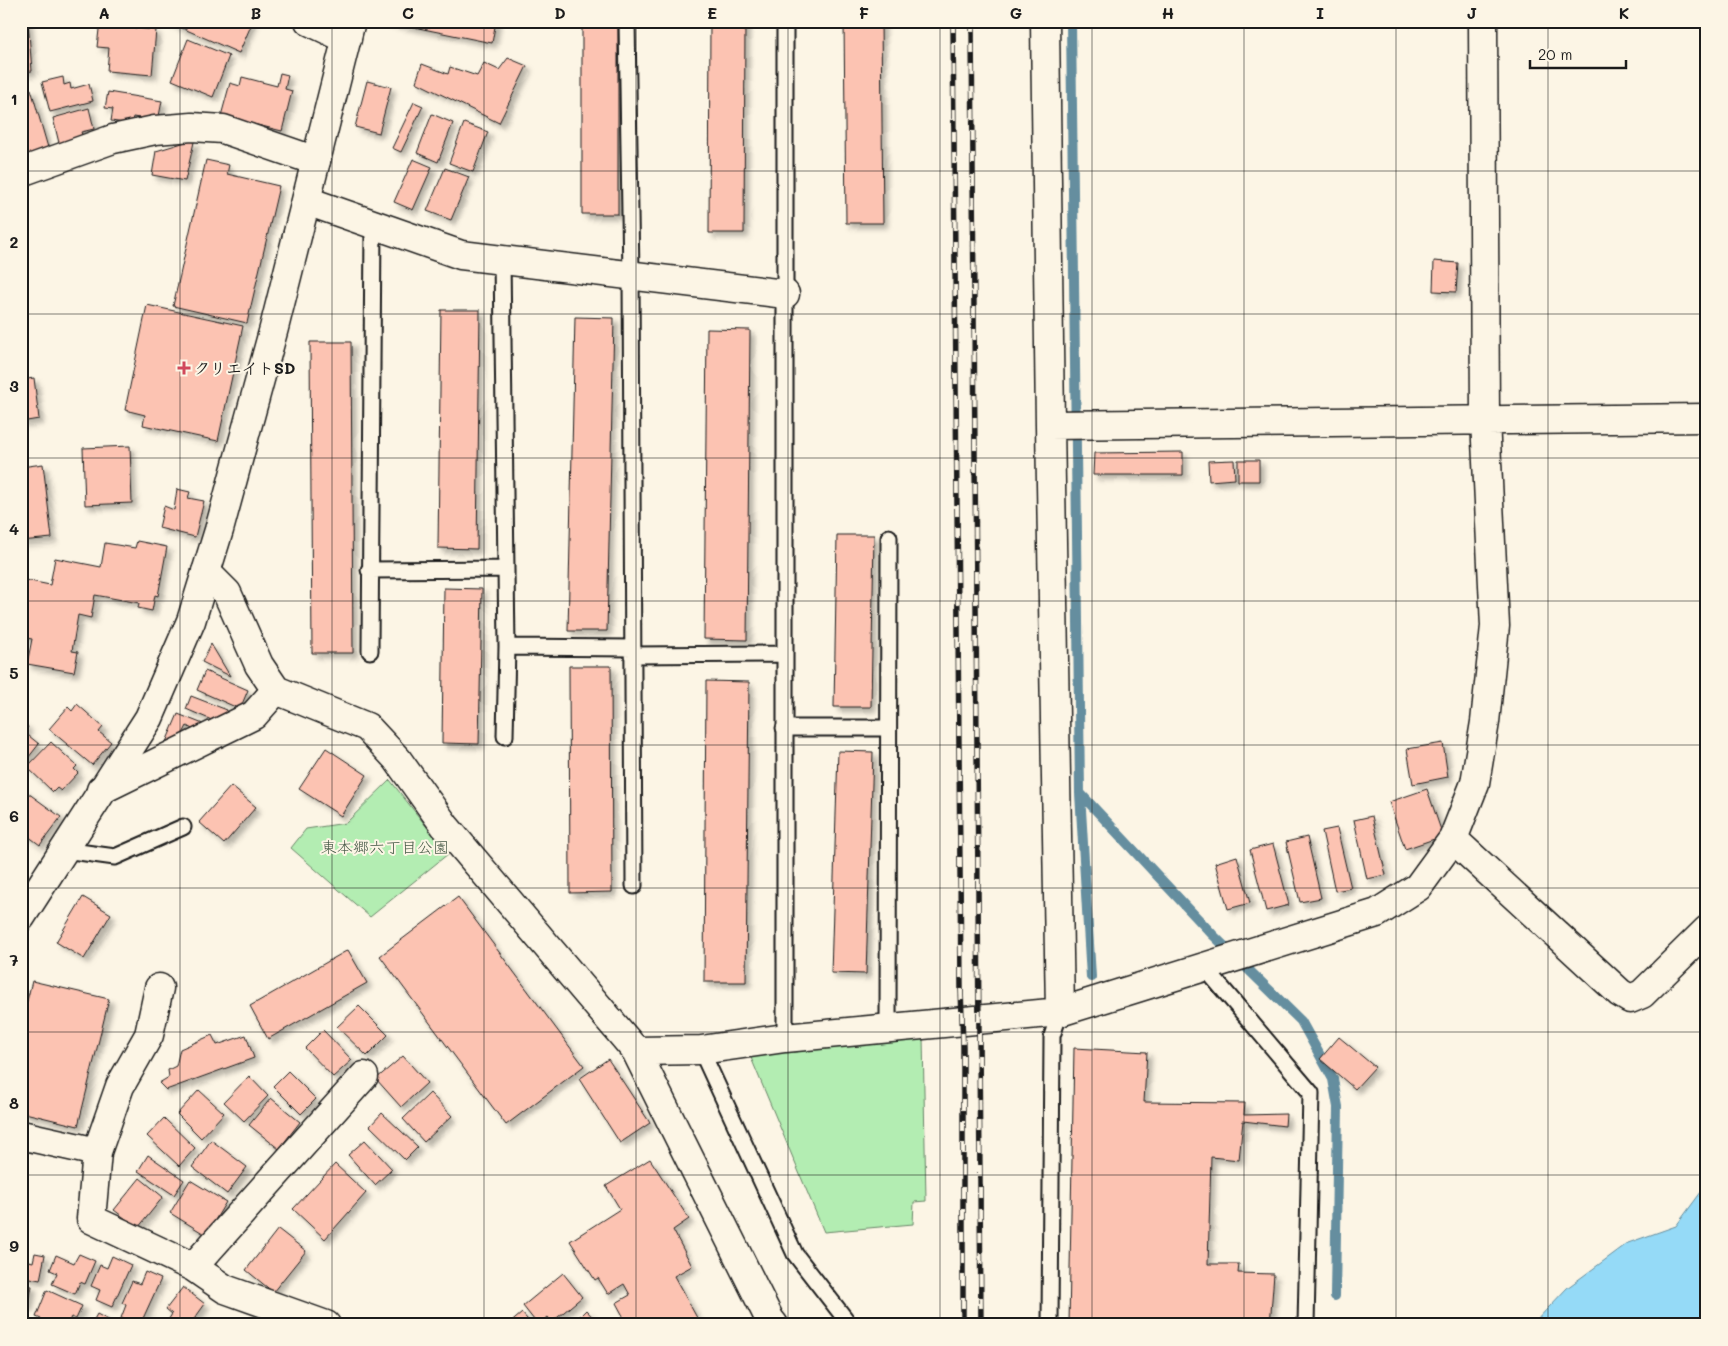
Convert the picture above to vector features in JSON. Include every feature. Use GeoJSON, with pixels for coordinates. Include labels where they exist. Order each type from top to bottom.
{"type":"FeatureCollection","features":[{"type":"Feature","properties":{"kind":"street"},"geometry":{"type":"LineString","coordinates":[[21,917],[150,718],[191,621],[219,530],[307,201],[349,30],[309,21]]}},
{"type":"Feature","properties":{"kind":"street"},"geometry":{"type":"LineString","coordinates":[[1045,21],[1067,425],[1060,1012]]}},
{"type":"Feature","properties":{"kind":"street"},"geometry":{"type":"LineString","coordinates":[[636,1051],[700,1050],[785,1038],[1060,1012],[1377,913],[1418,887],[1453,839],[1474,783],[1485,722],[1495,626],[1485,420],[1483,21]]}},
{"type":"Feature","properties":{"kind":"street"},"geometry":{"type":"LineString","coordinates":[[21,172],[113,139],[155,130],[192,127],[223,129],[316,161]]}},
{"type":"Feature","properties":{"kind":"street"},"geometry":{"type":"LineString","coordinates":[[307,201],[461,255],[784,294]]}},
{"type":"Feature","properties":{"kind":"street"},"geometry":{"type":"LineString","coordinates":[[1067,425],[1707,418]]}},
{"type":"Feature","properties":{"kind":"street"},"geometry":{"type":"LineString","coordinates":[[206,572],[227,593],[259,665],[276,690],[367,727],[397,758],[445,826],[636,1051],[774,1325]]}},
{"type":"Feature","properties":{"kind":"street"},"geometry":{"type":"LineString","coordinates":[[102,790],[254,715],[276,690]]}},
{"type":"Feature","properties":{"kind":"street"},"geometry":{"type":"LineString","coordinates":[[1453,839],[1620,993],[1630,999],[1642,994],[1707,930]]}},
{"type":"Feature","properties":{"kind":"street"},"geometry":{"type":"LineString","coordinates":[[159,988],[150,1035],[120,1086],[97,1152],[91,1219],[193,1267],[225,1289],[314,1323]]}},
{"type":"Feature","properties":{"kind":"street"},"geometry":{"type":"LineString","coordinates":[[193,1267],[364,1076]]}},
{"type":"Feature","properties":{"kind":"street"},"geometry":{"type":"LineString","coordinates":[[21,1135],[97,1152]]}},
{"type":"Feature","properties":{"kind":"lane"},"geometry":{"type":"LineString","coordinates":[[627,21],[631,276],[634,886]]}},
{"type":"Feature","properties":{"kind":"lane"},"geometry":{"type":"LineString","coordinates":[[785,1038],[784,294],[786,21]]}},
{"type":"Feature","properties":{"kind":"lane"},"geometry":{"type":"LineString","coordinates":[[370,651],[372,225]]}},
{"type":"Feature","properties":{"kind":"lane"},"geometry":{"type":"LineString","coordinates":[[502,260],[507,647],[505,736]]}},
{"type":"Feature","properties":{"kind":"lane"},"geometry":{"type":"LineString","coordinates":[[888,1028],[889,537]]}},
{"type":"Feature","properties":{"kind":"lane"},"geometry":{"type":"LineString","coordinates":[[369,570],[506,569]]}},
{"type":"Feature","properties":{"kind":"lane"},"geometry":{"type":"LineString","coordinates":[[507,647],[633,652],[785,654]]}},
{"type":"Feature","properties":{"kind":"lane"},"geometry":{"type":"LineString","coordinates":[[784,728],[888,728]]}},
{"type":"Feature","properties":{"kind":"lane"},"geometry":{"type":"LineString","coordinates":[[64,850],[115,857],[183,827]]}},
{"type":"Feature","properties":{"kind":"lane"},"geometry":{"type":"LineString","coordinates":[[1223,962],[1311,1093],[1306,1325]]}},
{"type":"Feature","properties":{"kind":"lane"},"geometry":{"type":"LineString","coordinates":[[1050,1325],[1052,1036],[1060,1012]]}},
{"type":"Feature","properties":{"kind":"lane"},"geometry":{"type":"LineString","coordinates":[[700,1050],[795,1254],[850,1325]]}},
{"type":"Feature","properties":{"kind":"green space","name":"東本郷六丁目公園"},"geometry":{"type":"Polygon","coordinates":[[[390,780],[448,854],[370,917],[291,848],[306,829],[346,823],[390,780]]]}},
{"type":"Feature","properties":{"kind":"green space"},"geometry":{"type":"Polygon","coordinates":[[[923,1036],[926,1201],[914,1202],[913,1224],[824,1232],[749,1053],[923,1036]]]}},
{"type":"Feature","properties":{"kind":"water"},"geometry":{"type":"Polygon","coordinates":[[[1707,1184],[1707,1325],[1532,1325],[1567,1288],[1628,1243],[1676,1226],[1707,1184]]]}},
{"type":"Feature","properties":{"kind":"building"},"geometry":{"type":"Polygon","coordinates":[[[21,21],[28,21],[32,71],[21,72],[21,21]]]}},
{"type":"Feature","properties":{"kind":"building"},"geometry":{"type":"Polygon","coordinates":[[[100,21],[136,21],[135,28],[156,30],[152,75],[107,71],[109,48],[97,47],[100,21]]]}},
{"type":"Feature","properties":{"kind":"building"},"geometry":{"type":"Polygon","coordinates":[[[166,21],[253,21],[239,53],[166,21]]]}},
{"type":"Feature","properties":{"kind":"building"},"geometry":{"type":"Polygon","coordinates":[[[384,21],[496,21],[492,43],[384,21]]]}},
{"type":"Feature","properties":{"kind":"building"},"geometry":{"type":"Polygon","coordinates":[[[582,21],[618,21],[618,214],[582,214],[582,21]]]}},
{"type":"Feature","properties":{"kind":"building"},"geometry":{"type":"Polygon","coordinates":[[[710,21],[745,21],[744,233],[709,233],[710,21]]]}},
{"type":"Feature","properties":{"kind":"building"},"geometry":{"type":"Polygon","coordinates":[[[844,21],[881,21],[883,223],[846,223],[844,21]]]}},
{"type":"Feature","properties":{"kind":"building"},"geometry":{"type":"Polygon","coordinates":[[[188,39],[229,56],[213,97],[172,80],[188,39]]]}},
{"type":"Feature","properties":{"kind":"building"},"geometry":{"type":"Polygon","coordinates":[[[508,58],[527,66],[499,123],[416,82],[422,64],[448,74],[450,67],[477,76],[484,63],[499,70],[508,58]]]}},
{"type":"Feature","properties":{"kind":"building"},"geometry":{"type":"Polygon","coordinates":[[[280,73],[288,75],[285,89],[292,91],[282,131],[221,116],[230,83],[240,86],[242,77],[277,86],[280,73]]]}},
{"type":"Feature","properties":{"kind":"building"},"geometry":{"type":"Polygon","coordinates":[[[63,77],[64,85],[70,83],[71,89],[89,84],[93,101],[50,112],[42,82],[63,77]]]}},
{"type":"Feature","properties":{"kind":"building"},"geometry":{"type":"Polygon","coordinates":[[[367,81],[391,87],[379,133],[355,127],[367,81]]]}},
{"type":"Feature","properties":{"kind":"building"},"geometry":{"type":"Polygon","coordinates":[[[31,89],[49,151],[21,159],[21,92],[31,89]]]}},
{"type":"Feature","properties":{"kind":"building"},"geometry":{"type":"Polygon","coordinates":[[[108,92],[162,101],[158,121],[133,117],[131,124],[111,121],[113,109],[105,108],[108,92]]]}},
{"type":"Feature","properties":{"kind":"building"},"geometry":{"type":"Polygon","coordinates":[[[414,102],[423,106],[401,152],[392,148],[414,102]]]}},
{"type":"Feature","properties":{"kind":"building"},"geometry":{"type":"Polygon","coordinates":[[[89,108],[94,129],[81,132],[83,137],[59,143],[53,118],[89,108]]]}},
{"type":"Feature","properties":{"kind":"building"},"geometry":{"type":"Polygon","coordinates":[[[432,114],[453,123],[438,162],[417,153],[432,114]]]}},
{"type":"Feature","properties":{"kind":"building"},"geometry":{"type":"Polygon","coordinates":[[[464,123],[488,132],[473,172],[449,163],[464,123]]]}},
{"type":"Feature","properties":{"kind":"building"},"geometry":{"type":"Polygon","coordinates":[[[189,141],[194,142],[185,181],[152,175],[156,151],[189,141]]]}},
{"type":"Feature","properties":{"kind":"building"},"geometry":{"type":"Polygon","coordinates":[[[413,159],[432,167],[413,210],[394,202],[413,159]]]}},
{"type":"Feature","properties":{"kind":"building"},"geometry":{"type":"Polygon","coordinates":[[[206,160],[229,165],[227,174],[279,186],[247,323],[173,306],[206,160]]]}},
{"type":"Feature","properties":{"kind":"building"},"geometry":{"type":"Polygon","coordinates":[[[445,168],[469,177],[451,220],[427,211],[445,168]]]}},
{"type":"Feature","properties":{"kind":"building"},"geometry":{"type":"Polygon","coordinates":[[[1434,261],[1458,263],[1456,292],[1433,291],[1434,261]]]}},
{"type":"Feature","properties":{"kind":"building","name":"クリエイトSD"},"geometry":{"type":"Polygon","coordinates":[[[147,305],[243,326],[218,441],[143,425],[145,415],[125,410],[147,305]]]}},
{"type":"Feature","properties":{"kind":"building"},"geometry":{"type":"Polygon","coordinates":[[[441,310],[480,310],[477,549],[438,548],[441,310]]]}},
{"type":"Feature","properties":{"kind":"building"},"geometry":{"type":"Polygon","coordinates":[[[575,317],[614,318],[607,631],[568,631],[575,317]]]}},
{"type":"Feature","properties":{"kind":"building"},"geometry":{"type":"Polygon","coordinates":[[[707,329],[750,330],[747,640],[704,639],[707,329]]]}},
{"type":"Feature","properties":{"kind":"building"},"geometry":{"type":"Polygon","coordinates":[[[310,342],[351,342],[353,653],[312,653],[310,342]]]}},
{"type":"Feature","properties":{"kind":"building"},"geometry":{"type":"Polygon","coordinates":[[[34,378],[39,419],[21,422],[21,380],[34,378]]]}},
{"type":"Feature","properties":{"kind":"building"},"geometry":{"type":"Polygon","coordinates":[[[130,446],[132,503],[85,505],[83,448],[130,446]]]}},
{"type":"Feature","properties":{"kind":"building"},"geometry":{"type":"Polygon","coordinates":[[[1183,452],[1183,475],[1093,475],[1094,453],[1183,452]]]}},
{"type":"Feature","properties":{"kind":"building"},"geometry":{"type":"Polygon","coordinates":[[[1234,460],[1235,479],[1209,481],[1208,461],[1234,460]]]}},
{"type":"Feature","properties":{"kind":"building"},"geometry":{"type":"Polygon","coordinates":[[[1238,460],[1259,460],[1259,481],[1238,481],[1238,460]]]}},
{"type":"Feature","properties":{"kind":"building"},"geometry":{"type":"Polygon","coordinates":[[[43,464],[52,538],[21,541],[21,467],[43,464]]]}},
{"type":"Feature","properties":{"kind":"building"},"geometry":{"type":"Polygon","coordinates":[[[177,489],[190,492],[188,498],[204,501],[195,537],[159,528],[164,506],[174,510],[177,489]]]}},
{"type":"Feature","properties":{"kind":"building"},"geometry":{"type":"Polygon","coordinates":[[[837,535],[874,535],[871,707],[834,707],[837,535]]]}},
{"type":"Feature","properties":{"kind":"building"},"geometry":{"type":"Polygon","coordinates":[[[137,541],[167,547],[158,596],[155,595],[152,611],[138,608],[139,603],[95,595],[91,618],[78,615],[72,651],[78,652],[74,672],[27,664],[32,639],[21,637],[21,603],[25,580],[50,585],[55,558],[101,567],[105,543],[135,548],[137,541]]]}},
{"type":"Feature","properties":{"kind":"building"},"geometry":{"type":"Polygon","coordinates":[[[444,588],[482,589],[479,744],[442,743],[444,588]]]}},
{"type":"Feature","properties":{"kind":"building"},"geometry":{"type":"Polygon","coordinates":[[[211,644],[230,676],[202,662],[211,644]]]}},
{"type":"Feature","properties":{"kind":"building"},"geometry":{"type":"Polygon","coordinates":[[[569,666],[611,666],[612,892],[570,893],[569,666]]]}},
{"type":"Feature","properties":{"kind":"building"},"geometry":{"type":"Polygon","coordinates":[[[205,671],[248,690],[240,709],[197,690],[205,671]]]}},
{"type":"Feature","properties":{"kind":"building"},"geometry":{"type":"Polygon","coordinates":[[[706,681],[749,682],[746,982],[704,982],[706,681]]]}},
{"type":"Feature","properties":{"kind":"building"},"geometry":{"type":"Polygon","coordinates":[[[191,696],[227,710],[221,724],[186,709],[191,696]]]}},
{"type":"Feature","properties":{"kind":"building"},"geometry":{"type":"Polygon","coordinates":[[[77,704],[103,727],[99,732],[111,742],[92,765],[49,729],[68,707],[72,711],[77,704]]]}},
{"type":"Feature","properties":{"kind":"building"},"geometry":{"type":"Polygon","coordinates":[[[178,714],[203,724],[201,734],[187,726],[177,745],[166,742],[178,714]]]}},
{"type":"Feature","properties":{"kind":"building"},"geometry":{"type":"Polygon","coordinates":[[[21,722],[28,727],[24,732],[39,744],[21,767],[21,722]]]}},
{"type":"Feature","properties":{"kind":"building"},"geometry":{"type":"Polygon","coordinates":[[[51,742],[77,766],[74,769],[78,773],[61,791],[57,788],[53,792],[27,767],[51,742]]]}},
{"type":"Feature","properties":{"kind":"building"},"geometry":{"type":"Polygon","coordinates":[[[1443,743],[1448,777],[1413,784],[1407,749],[1443,743]]]}},
{"type":"Feature","properties":{"kind":"building"},"geometry":{"type":"Polygon","coordinates":[[[326,748],[367,775],[341,816],[299,789],[326,748]]]}},
{"type":"Feature","properties":{"kind":"building"},"geometry":{"type":"Polygon","coordinates":[[[838,751],[873,752],[866,974],[831,973],[838,751]]]}},
{"type":"Feature","properties":{"kind":"building"},"geometry":{"type":"Polygon","coordinates":[[[231,786],[256,807],[224,844],[199,822],[231,786]]]}},
{"type":"Feature","properties":{"kind":"building"},"geometry":{"type":"Polygon","coordinates":[[[21,788],[61,817],[40,845],[24,833],[21,837],[21,788]]]}},
{"type":"Feature","properties":{"kind":"building"},"geometry":{"type":"Polygon","coordinates":[[[1427,789],[1443,836],[1405,849],[1389,802],[1427,789]]]}},
{"type":"Feature","properties":{"kind":"building"},"geometry":{"type":"Polygon","coordinates":[[[1372,816],[1386,875],[1367,879],[1354,820],[1372,816]]]}},
{"type":"Feature","properties":{"kind":"building"},"geometry":{"type":"Polygon","coordinates":[[[1337,828],[1351,888],[1335,891],[1322,831],[1337,828]]]}},
{"type":"Feature","properties":{"kind":"building"},"geometry":{"type":"Polygon","coordinates":[[[1307,837],[1321,898],[1300,902],[1286,842],[1307,837]]]}},
{"type":"Feature","properties":{"kind":"building"},"geometry":{"type":"Polygon","coordinates":[[[1273,844],[1289,905],[1266,911],[1250,850],[1273,844]]]}},
{"type":"Feature","properties":{"kind":"building"},"geometry":{"type":"Polygon","coordinates":[[[1237,856],[1250,903],[1228,909],[1215,863],[1237,856]]]}},
{"type":"Feature","properties":{"kind":"building"},"geometry":{"type":"Polygon","coordinates":[[[83,897],[111,914],[84,959],[56,942],[83,897]]]}},
{"type":"Feature","properties":{"kind":"building"},"geometry":{"type":"Polygon","coordinates":[[[458,897],[584,1066],[506,1125],[380,956],[458,897]]]}},
{"type":"Feature","properties":{"kind":"building"},"geometry":{"type":"Polygon","coordinates":[[[348,950],[367,983],[268,1039],[250,1006],[348,950]]]}},
{"type":"Feature","properties":{"kind":"building"},"geometry":{"type":"Polygon","coordinates":[[[32,981],[109,999],[78,1126],[21,1112],[21,1025],[32,981]]]}},
{"type":"Feature","properties":{"kind":"building"},"geometry":{"type":"Polygon","coordinates":[[[359,1006],[388,1035],[367,1056],[337,1027],[359,1006]]]}},
{"type":"Feature","properties":{"kind":"building"},"geometry":{"type":"Polygon","coordinates":[[[323,1030],[352,1060],[333,1077],[305,1048],[323,1030]]]}},
{"type":"Feature","properties":{"kind":"building"},"geometry":{"type":"Polygon","coordinates":[[[212,1035],[217,1045],[246,1035],[254,1058],[166,1090],[159,1083],[169,1077],[168,1070],[176,1066],[180,1049],[212,1035]]]}},
{"type":"Feature","properties":{"kind":"building"},"geometry":{"type":"Polygon","coordinates":[[[1339,1037],[1375,1067],[1355,1089],[1320,1059],[1339,1037]]]}},
{"type":"Feature","properties":{"kind":"building"},"geometry":{"type":"Polygon","coordinates":[[[1074,1048],[1147,1052],[1144,1102],[1245,1103],[1244,1115],[1286,1114],[1285,1126],[1243,1121],[1239,1160],[1211,1157],[1208,1264],[1239,1264],[1238,1273],[1274,1274],[1270,1325],[1238,1323],[1238,1325],[1069,1325],[1074,1048]]]}},
{"type":"Feature","properties":{"kind":"building"},"geometry":{"type":"Polygon","coordinates":[[[403,1056],[427,1083],[401,1107],[376,1079],[403,1056]]]}},
{"type":"Feature","properties":{"kind":"building"},"geometry":{"type":"Polygon","coordinates":[[[608,1059],[650,1123],[620,1143],[579,1079],[608,1059]]]}},
{"type":"Feature","properties":{"kind":"building"},"geometry":{"type":"Polygon","coordinates":[[[288,1071],[316,1099],[301,1114],[273,1086],[288,1071]]]}},
{"type":"Feature","properties":{"kind":"building"},"geometry":{"type":"Polygon","coordinates":[[[249,1076],[268,1096],[244,1121],[224,1102],[249,1076]]]}},
{"type":"Feature","properties":{"kind":"building"},"geometry":{"type":"Polygon","coordinates":[[[199,1090],[224,1113],[201,1138],[177,1114],[199,1090]]]}},
{"type":"Feature","properties":{"kind":"building"},"geometry":{"type":"Polygon","coordinates":[[[430,1093],[452,1116],[424,1142],[403,1119],[430,1093]]]}},
{"type":"Feature","properties":{"kind":"building"},"geometry":{"type":"Polygon","coordinates":[[[271,1098],[300,1122],[279,1149],[249,1125],[271,1098]]]}},
{"type":"Feature","properties":{"kind":"building"},"geometry":{"type":"Polygon","coordinates":[[[382,1113],[418,1147],[405,1160],[370,1126],[382,1113]]]}},
{"type":"Feature","properties":{"kind":"building"},"geometry":{"type":"Polygon","coordinates":[[[164,1118],[195,1148],[179,1166],[147,1136],[164,1118]]]}},
{"type":"Feature","properties":{"kind":"building"},"geometry":{"type":"Polygon","coordinates":[[[211,1140],[247,1167],[227,1194],[192,1167],[211,1140]]]}},
{"type":"Feature","properties":{"kind":"building"},"geometry":{"type":"Polygon","coordinates":[[[365,1140],[392,1169],[375,1185],[348,1155],[365,1140]]]}},
{"type":"Feature","properties":{"kind":"building"},"geometry":{"type":"Polygon","coordinates":[[[148,1155],[184,1180],[174,1195],[138,1171],[148,1155]]]}},
{"type":"Feature","properties":{"kind":"building"},"geometry":{"type":"Polygon","coordinates":[[[650,1159],[689,1219],[673,1230],[692,1266],[674,1276],[701,1325],[628,1325],[616,1303],[630,1295],[624,1284],[608,1294],[598,1278],[595,1280],[570,1241],[620,1209],[606,1186],[650,1159]]]}},
{"type":"Feature","properties":{"kind":"building"},"geometry":{"type":"Polygon","coordinates":[[[335,1164],[366,1193],[325,1239],[293,1209],[335,1164]]]}},
{"type":"Feature","properties":{"kind":"building"},"geometry":{"type":"Polygon","coordinates":[[[140,1178],[163,1197],[138,1228],[114,1210],[140,1178]]]}},
{"type":"Feature","properties":{"kind":"building"},"geometry":{"type":"Polygon","coordinates":[[[190,1180],[226,1202],[206,1235],[170,1213],[190,1180]]]}},
{"type":"Feature","properties":{"kind":"building"},"geometry":{"type":"Polygon","coordinates":[[[278,1229],[306,1251],[273,1292],[246,1270],[278,1229]]]}},
{"type":"Feature","properties":{"kind":"building"},"geometry":{"type":"Polygon","coordinates":[[[35,1253],[45,1255],[40,1280],[21,1276],[21,1259],[33,1262],[35,1253]]]}},
{"type":"Feature","properties":{"kind":"building"},"geometry":{"type":"Polygon","coordinates":[[[79,1254],[95,1261],[85,1284],[80,1282],[75,1294],[52,1284],[57,1273],[50,1270],[56,1255],[74,1263],[79,1254]]]}},
{"type":"Feature","properties":{"kind":"building"},"geometry":{"type":"Polygon","coordinates":[[[112,1256],[131,1265],[112,1307],[96,1300],[100,1290],[91,1286],[100,1265],[107,1268],[112,1256]]]}},
{"type":"Feature","properties":{"kind":"building"},"geometry":{"type":"Polygon","coordinates":[[[145,1272],[161,1279],[140,1325],[136,1325],[121,1318],[126,1305],[122,1303],[132,1281],[140,1284],[145,1272]]]}},
{"type":"Feature","properties":{"kind":"building"},"geometry":{"type":"Polygon","coordinates":[[[563,1273],[582,1297],[552,1322],[548,1317],[538,1325],[523,1306],[563,1273]]]}},
{"type":"Feature","properties":{"kind":"building"},"geometry":{"type":"Polygon","coordinates":[[[21,1284],[32,1286],[28,1307],[21,1306],[21,1284]]]}},
{"type":"Feature","properties":{"kind":"building"},"geometry":{"type":"Polygon","coordinates":[[[183,1287],[205,1304],[192,1322],[196,1325],[165,1325],[172,1314],[166,1309],[183,1287]]]}},
{"type":"Feature","properties":{"kind":"building"},"geometry":{"type":"Polygon","coordinates":[[[47,1290],[82,1306],[76,1319],[71,1317],[67,1325],[39,1325],[41,1319],[36,1317],[47,1290]]]}},
{"type":"Feature","properties":{"kind":"building"},"geometry":{"type":"Polygon","coordinates":[[[586,1310],[600,1325],[571,1325],[586,1310]]]}},
{"type":"Feature","properties":{"kind":"building"},"geometry":{"type":"Polygon","coordinates":[[[522,1313],[532,1325],[508,1325],[522,1313]]]}},
{"type":"Feature","properties":{"kind":"building"},"geometry":{"type":"Polygon","coordinates":[[[97,1314],[118,1325],[91,1325],[97,1314]]]}},
{"type":"Feature","properties":{"kind":"waterway"},"geometry":{"type":"LineString","coordinates":[[1071,21],[1080,793],[1213,935],[1301,1021],[1333,1079],[1338,1107],[1335,1296]]}},
{"type":"Feature","properties":{"kind":"waterway"},"geometry":{"type":"LineString","coordinates":[[1080,793],[1091,977]]}},
{"type":"Feature","properties":{"kind":"railway"},"geometry":{"type":"LineString","coordinates":[[953,21],[963,1046],[963,1325]]}},
{"type":"Feature","properties":{"kind":"railway"},"geometry":{"type":"LineString","coordinates":[[972,21],[981,1325]]}},
{"type":"Feature","properties":{"kind":"place","name":"クリエイトSD"},"geometry":{"type":"Point","coordinates":[184,368]}}]}
